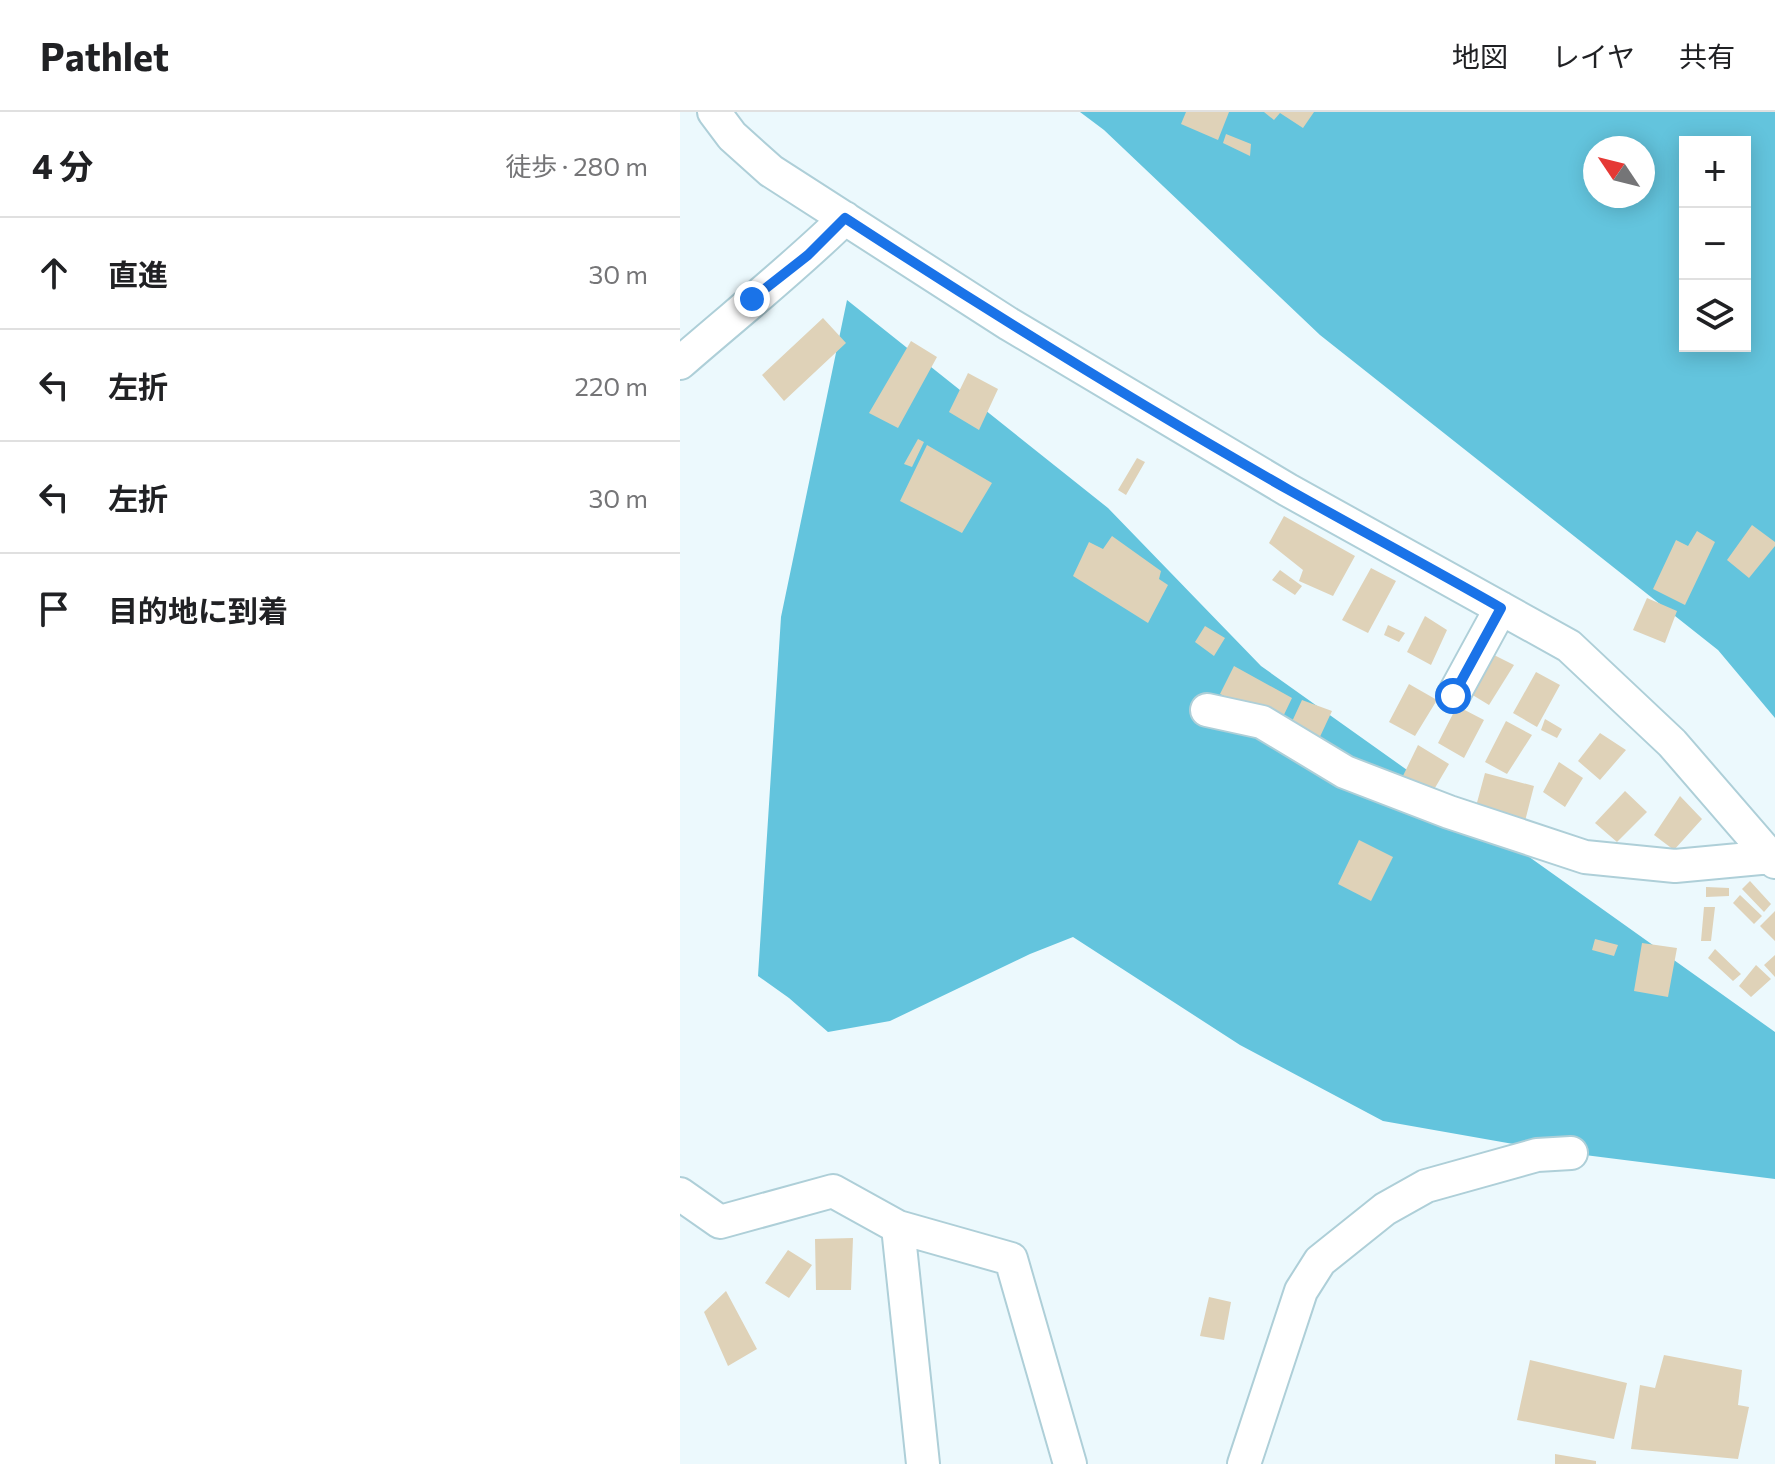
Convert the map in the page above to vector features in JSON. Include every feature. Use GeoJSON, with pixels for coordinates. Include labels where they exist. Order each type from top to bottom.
{"type":"FeatureCollection","features":[{"type":"Feature","properties":{"kind":"street"},"geometry":{"type":"LineString","coordinates":[[714,112],[732,136],[771,171],[1009,324],[1288,490],[1569,646],[1643,714],[1703,777],[1773,860]]}},
{"type":"Feature","properties":{"kind":"street"},"geometry":{"type":"LineString","coordinates":[[680,363],[752,299],[808,255],[845,218]]}},
{"type":"Feature","properties":{"kind":"street"},"geometry":{"type":"LineString","coordinates":[[1453,696],[1501,608]]}},
{"type":"Feature","properties":{"kind":"street"},"geometry":{"type":"LineString","coordinates":[[1207,710],[1262,722],[1345,772],[1449,812],[1585,857],[1675,866],[1773,860]]}},
{"type":"Feature","properties":{"kind":"street"},"geometry":{"type":"LineString","coordinates":[[1244,1464],[1301,1291],[1320,1261],[1385,1209],[1426,1186],[1537,1155],[1571,1153]]}},
{"type":"Feature","properties":{"kind":"street"},"geometry":{"type":"LineString","coordinates":[[680,1194],[720,1222],[833,1191],[898,1227],[1011,1259],[1070,1464]]}},
{"type":"Feature","properties":{"kind":"street"},"geometry":{"type":"LineString","coordinates":[[898,1227],[923,1464]]}},
{"type":"Feature","properties":{"kind":"shaded area"},"geometry":{"type":"Polygon","coordinates":[[[1080,112],[1775,112],[1775,718],[1718,650],[1320,335],[1104,130],[1080,112]]]}},
{"type":"Feature","properties":{"kind":"shaded area"},"geometry":{"type":"Polygon","coordinates":[[[847,300],[1108,508],[1261,666],[1775,1032],[1775,1179],[1553,1151],[1383,1121],[1240,1045],[1073,937],[1030,954],[890,1021],[828,1032],[758,976],[781,617],[847,300]]]}},
{"type":"Feature","properties":{"kind":"building"},"geometry":{"type":"Polygon","coordinates":[[[1186,112],[1229,112],[1218,140],[1181,124],[1186,112]]]}},
{"type":"Feature","properties":{"kind":"building"},"geometry":{"type":"Polygon","coordinates":[[[1264,112],[1314,112],[1303,128],[1280,113],[1274,120],[1264,112]]]}},
{"type":"Feature","properties":{"kind":"building"},"geometry":{"type":"Polygon","coordinates":[[[1226,134],[1251,144],[1250,156],[1223,143],[1226,134]]]}},
{"type":"Feature","properties":{"kind":"building"},"geometry":{"type":"Polygon","coordinates":[[[823,318],[846,343],[784,401],[762,375],[823,318]]]}},
{"type":"Feature","properties":{"kind":"building"},"geometry":{"type":"Polygon","coordinates":[[[911,341],[937,357],[898,428],[869,413],[911,341]]]}},
{"type":"Feature","properties":{"kind":"building"},"geometry":{"type":"Polygon","coordinates":[[[968,373],[998,389],[979,430],[949,412],[968,373]]]}},
{"type":"Feature","properties":{"kind":"building"},"geometry":{"type":"Polygon","coordinates":[[[918,439],[924,442],[912,467],[904,464],[918,439]]]}},
{"type":"Feature","properties":{"kind":"building"},"geometry":{"type":"Polygon","coordinates":[[[927,445],[992,483],[962,533],[900,501],[927,445]]]}},
{"type":"Feature","properties":{"kind":"building"},"geometry":{"type":"Polygon","coordinates":[[[1137,458],[1145,462],[1126,495],[1118,490],[1137,458]]]}},
{"type":"Feature","properties":{"kind":"building"},"geometry":{"type":"Polygon","coordinates":[[[1284,516],[1355,556],[1333,596],[1299,581],[1303,570],[1269,543],[1284,516]]]}},
{"type":"Feature","properties":{"kind":"building"},"geometry":{"type":"Polygon","coordinates":[[[1752,525],[1775,542],[1775,546],[1749,578],[1727,560],[1752,525]]]}},
{"type":"Feature","properties":{"kind":"building"},"geometry":{"type":"Polygon","coordinates":[[[1697,531],[1715,542],[1685,605],[1653,589],[1676,540],[1688,546],[1697,531]]]}},
{"type":"Feature","properties":{"kind":"building"},"geometry":{"type":"Polygon","coordinates":[[[1112,536],[1161,571],[1159,579],[1168,585],[1148,623],[1073,576],[1089,542],[1103,549],[1112,536]]]}},
{"type":"Feature","properties":{"kind":"building"},"geometry":{"type":"Polygon","coordinates":[[[1371,568],[1396,581],[1368,633],[1342,620],[1371,568]]]}},
{"type":"Feature","properties":{"kind":"building"},"geometry":{"type":"Polygon","coordinates":[[[1280,570],[1302,586],[1295,595],[1272,580],[1280,570]]]}},
{"type":"Feature","properties":{"kind":"building"},"geometry":{"type":"Polygon","coordinates":[[[1647,598],[1677,611],[1665,643],[1633,630],[1647,598]]]}},
{"type":"Feature","properties":{"kind":"building"},"geometry":{"type":"Polygon","coordinates":[[[1425,616],[1447,630],[1431,665],[1407,652],[1425,616]]]}},
{"type":"Feature","properties":{"kind":"building"},"geometry":{"type":"Polygon","coordinates":[[[1388,625],[1405,633],[1399,642],[1384,635],[1388,625]]]}},
{"type":"Feature","properties":{"kind":"building"},"geometry":{"type":"Polygon","coordinates":[[[1205,626],[1225,638],[1214,656],[1195,642],[1205,626]]]}},
{"type":"Feature","properties":{"kind":"building"},"geometry":{"type":"Polygon","coordinates":[[[1486,651],[1514,665],[1489,705],[1466,691],[1486,651]]]}},
{"type":"Feature","properties":{"kind":"building"},"geometry":{"type":"Polygon","coordinates":[[[1234,666],[1292,698],[1280,723],[1220,694],[1234,666]]]}},
{"type":"Feature","properties":{"kind":"building"},"geometry":{"type":"Polygon","coordinates":[[[1536,672],[1560,685],[1537,727],[1513,713],[1536,672]]]}},
{"type":"Feature","properties":{"kind":"building"},"geometry":{"type":"Polygon","coordinates":[[[1409,684],[1437,700],[1415,736],[1389,722],[1409,684]]]}},
{"type":"Feature","properties":{"kind":"building"},"geometry":{"type":"Polygon","coordinates":[[[1302,700],[1332,711],[1318,741],[1289,728],[1302,700]]]}},
{"type":"Feature","properties":{"kind":"building"},"geometry":{"type":"Polygon","coordinates":[[[1457,706],[1484,720],[1464,758],[1438,743],[1457,706]]]}},
{"type":"Feature","properties":{"kind":"building"},"geometry":{"type":"Polygon","coordinates":[[[1545,719],[1562,729],[1557,738],[1541,730],[1545,719]]]}},
{"type":"Feature","properties":{"kind":"building"},"geometry":{"type":"Polygon","coordinates":[[[1506,721],[1532,735],[1507,774],[1485,762],[1506,721]]]}},
{"type":"Feature","properties":{"kind":"building"},"geometry":{"type":"Polygon","coordinates":[[[1600,733],[1626,750],[1600,780],[1578,761],[1600,733]]]}},
{"type":"Feature","properties":{"kind":"building"},"geometry":{"type":"Polygon","coordinates":[[[1418,745],[1449,764],[1429,798],[1400,782],[1418,745]]]}},
{"type":"Feature","properties":{"kind":"building"},"geometry":{"type":"Polygon","coordinates":[[[1559,762],[1583,778],[1565,807],[1543,792],[1559,762]]]}},
{"type":"Feature","properties":{"kind":"building"},"geometry":{"type":"Polygon","coordinates":[[[1485,773],[1534,786],[1524,825],[1475,810],[1485,773]]]}},
{"type":"Feature","properties":{"kind":"building"},"geometry":{"type":"Polygon","coordinates":[[[1625,791],[1647,812],[1617,842],[1595,823],[1625,791]]]}},
{"type":"Feature","properties":{"kind":"building"},"geometry":{"type":"Polygon","coordinates":[[[1680,796],[1702,819],[1674,850],[1654,835],[1680,796]]]}},
{"type":"Feature","properties":{"kind":"building"},"geometry":{"type":"Polygon","coordinates":[[[1359,840],[1393,857],[1371,901],[1338,884],[1359,840]]]}},
{"type":"Feature","properties":{"kind":"building"},"geometry":{"type":"Polygon","coordinates":[[[1750,881],[1771,904],[1764,912],[1742,889],[1750,881]]]}},
{"type":"Feature","properties":{"kind":"building"},"geometry":{"type":"Polygon","coordinates":[[[1706,887],[1729,888],[1729,896],[1706,897],[1706,887]]]}},
{"type":"Feature","properties":{"kind":"building"},"geometry":{"type":"Polygon","coordinates":[[[1740,895],[1762,916],[1754,924],[1733,903],[1740,895]]]}},
{"type":"Feature","properties":{"kind":"building"},"geometry":{"type":"Polygon","coordinates":[[[1704,907],[1715,907],[1711,941],[1701,941],[1704,907]]]}},
{"type":"Feature","properties":{"kind":"building"},"geometry":{"type":"Polygon","coordinates":[[[1775,911],[1775,941],[1760,926],[1775,911]]]}},
{"type":"Feature","properties":{"kind":"building"},"geometry":{"type":"Polygon","coordinates":[[[1595,939],[1618,945],[1614,956],[1592,950],[1595,939]]]}},
{"type":"Feature","properties":{"kind":"building"},"geometry":{"type":"Polygon","coordinates":[[[1642,943],[1677,948],[1668,997],[1634,991],[1642,943]]]}},
{"type":"Feature","properties":{"kind":"building"},"geometry":{"type":"Polygon","coordinates":[[[1715,949],[1741,974],[1733,981],[1708,958],[1715,949]]]}},
{"type":"Feature","properties":{"kind":"building"},"geometry":{"type":"Polygon","coordinates":[[[1775,955],[1775,977],[1764,965],[1775,955]]]}},
{"type":"Feature","properties":{"kind":"building"},"geometry":{"type":"Polygon","coordinates":[[[1756,965],[1771,979],[1751,997],[1739,986],[1756,965]]]}},
{"type":"Feature","properties":{"kind":"building"},"geometry":{"type":"Polygon","coordinates":[[[853,1238],[851,1290],[816,1290],[815,1239],[853,1238]]]}},
{"type":"Feature","properties":{"kind":"building"},"geometry":{"type":"Polygon","coordinates":[[[788,1250],[812,1265],[789,1298],[765,1283],[788,1250]]]}},
{"type":"Feature","properties":{"kind":"building"},"geometry":{"type":"Polygon","coordinates":[[[726,1291],[757,1349],[728,1366],[704,1312],[726,1291]]]}},
{"type":"Feature","properties":{"kind":"building"},"geometry":{"type":"Polygon","coordinates":[[[1209,1297],[1231,1302],[1224,1340],[1200,1336],[1209,1297]]]}},
{"type":"Feature","properties":{"kind":"building"},"geometry":{"type":"Polygon","coordinates":[[[1664,1355],[1742,1370],[1738,1405],[1749,1407],[1738,1459],[1631,1449],[1640,1385],[1655,1388],[1664,1355]]]}},
{"type":"Feature","properties":{"kind":"building"},"geometry":{"type":"Polygon","coordinates":[[[1530,1360],[1627,1383],[1614,1439],[1517,1420],[1530,1360]]]}},
{"type":"Feature","properties":{"kind":"building"},"geometry":{"type":"Polygon","coordinates":[[[1555,1454],[1596,1461],[1596,1464],[1555,1464],[1555,1454]]]}},
{"type":"Feature","properties":{"kind":"route"},"geometry":{"type":"LineString","coordinates":[[752,299],[808,255],[845,218],[1095,376],[1288,490],[1501,608],[1453,696]]}}]}
